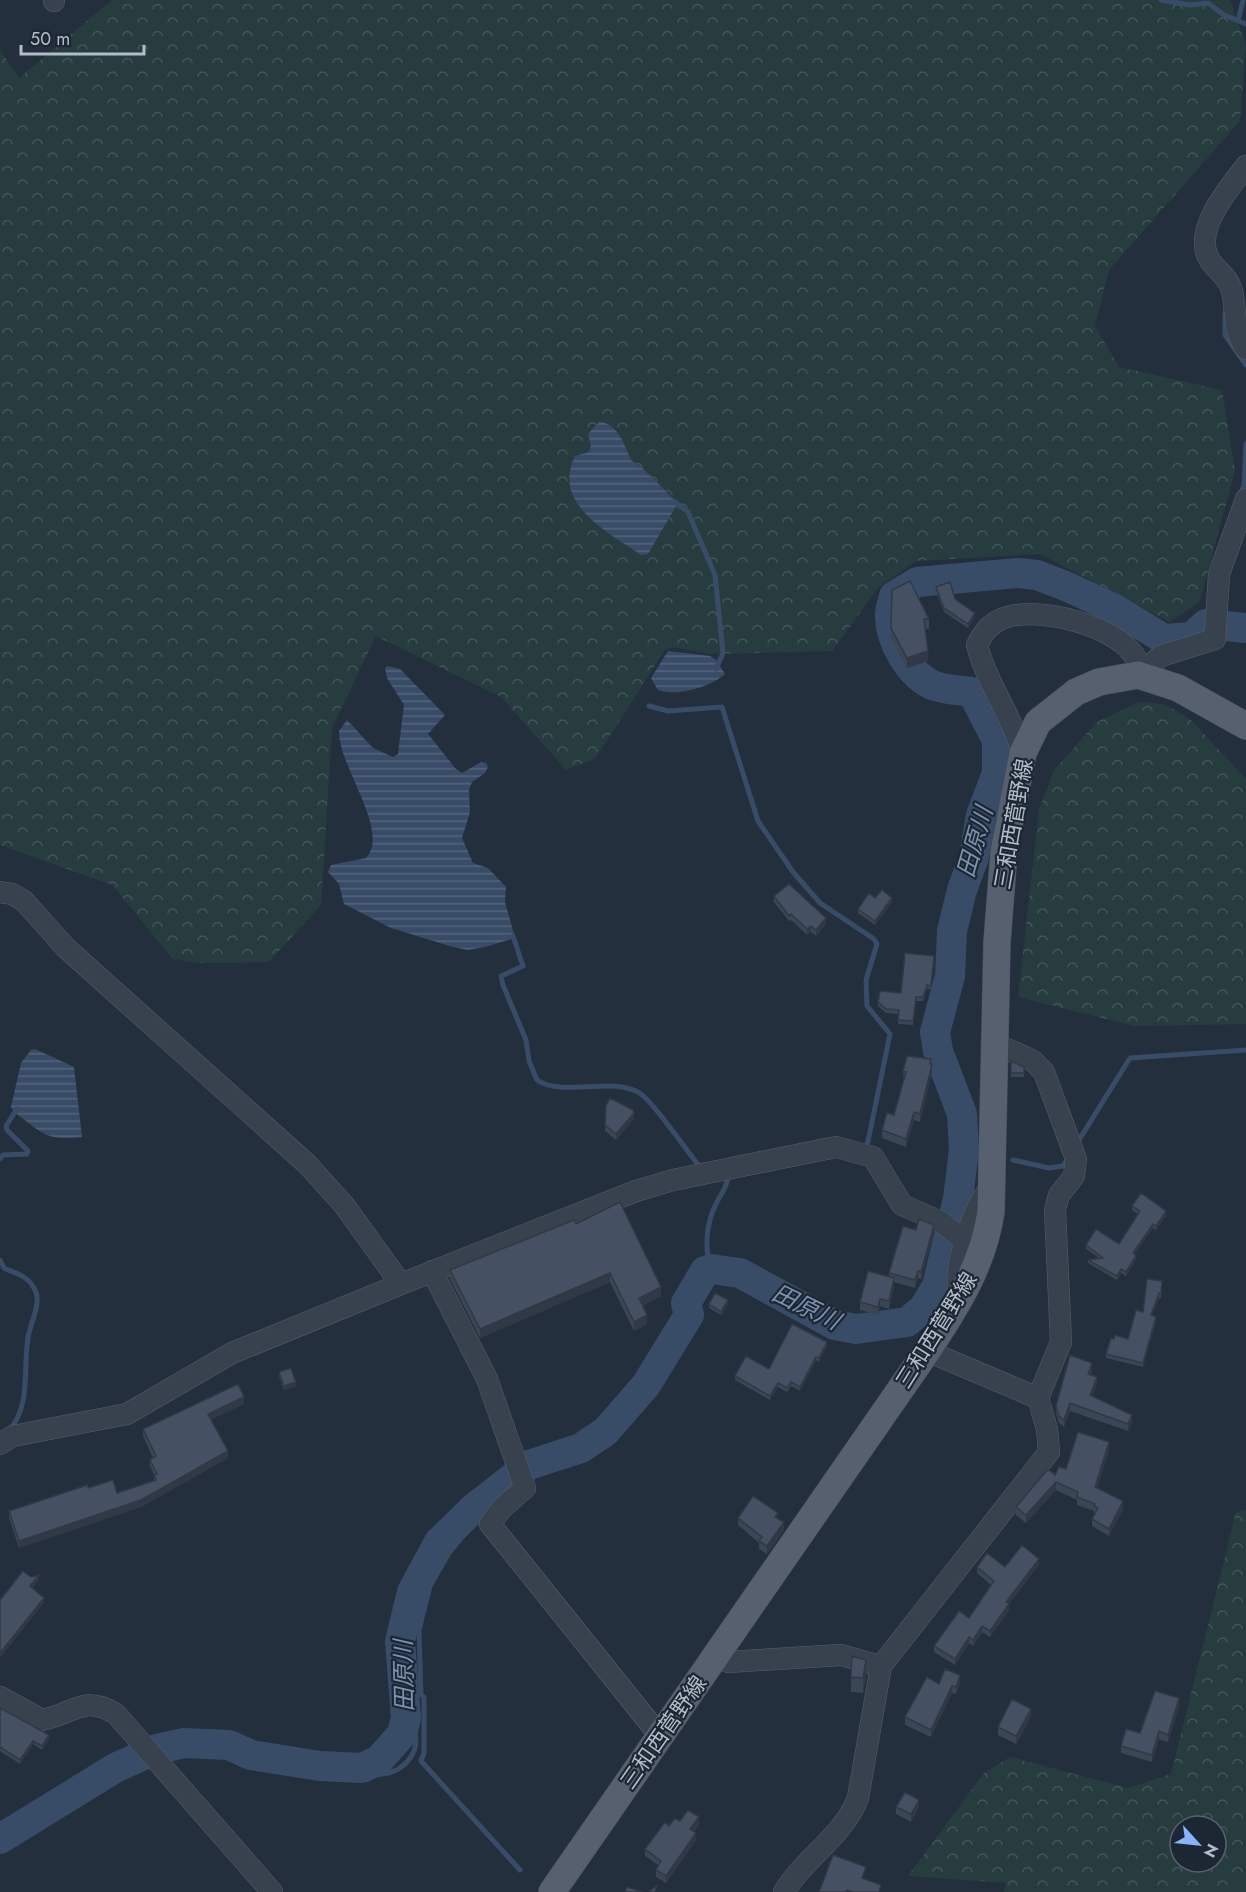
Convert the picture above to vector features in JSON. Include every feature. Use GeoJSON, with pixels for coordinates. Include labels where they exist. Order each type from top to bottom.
{"type":"FeatureCollection","features":[{"type":"Feature","properties":{"kind":"main road","name":"三和西菅野線"},"geometry":{"type":"LineString","coordinates":[[552,1892],[718,1655],[962,1298],[988,1231],[993,1187],[997,942],[1004,852],[1023,753],[1038,722],[1076,692],[1098,682],[1138,675],[1178,688],[1246,726]]}},
{"type":"Feature","properties":{"kind":"street"},"geometry":{"type":"LineString","coordinates":[[1246,166],[1219,200],[1211,216],[1206,242],[1208,257],[1228,278],[1233,293],[1238,337],[1246,349]]}},
{"type":"Feature","properties":{"kind":"street"},"geometry":{"type":"LineString","coordinates":[[1138,675],[1161,656],[1215,639],[1219,574],[1246,499]]}},
{"type":"Feature","properties":{"kind":"street"},"geometry":{"type":"LineString","coordinates":[[1023,753],[1014,725],[984,672],[977,645],[984,631],[994,623],[1004,617],[1032,615],[1063,617],[1103,632],[1122,644],[1137,661],[1138,675]]}},
{"type":"Feature","properties":{"kind":"street"},"geometry":{"type":"LineString","coordinates":[[0,892],[12,894],[24,901],[66,948],[307,1164],[344,1205],[401,1284]]}},
{"type":"Feature","properties":{"kind":"street"},"geometry":{"type":"LineString","coordinates":[[784,1892],[796,1872],[839,1831],[852,1814],[858,1798],[881,1666],[1049,1452],[1047,1429],[1038,1398],[1061,1342],[1055,1210],[1059,1195],[1074,1176],[1076,1159],[1044,1072],[1032,1060],[995,1044]]}},
{"type":"Feature","properties":{"kind":"street"},"geometry":{"type":"LineString","coordinates":[[0,1444],[13,1436],[127,1414],[232,1353],[432,1271],[636,1191],[673,1180],[836,1147],[873,1157],[902,1205],[940,1222],[961,1239]]}},
{"type":"Feature","properties":{"kind":"street"},"geometry":{"type":"LineString","coordinates":[[962,1298],[957,1287],[961,1239],[984,1194],[993,1187]]}},
{"type":"Feature","properties":{"kind":"street"},"geometry":{"type":"LineString","coordinates":[[432,1271],[487,1379],[525,1488],[501,1509],[490,1524],[660,1736]]}},
{"type":"Feature","properties":{"kind":"street"},"geometry":{"type":"LineString","coordinates":[[927,1350],[1038,1398]]}},
{"type":"Feature","properties":{"kind":"street"},"geometry":{"type":"LineString","coordinates":[[718,1655],[728,1662],[841,1655],[881,1666]]}},
{"type":"Feature","properties":{"kind":"street"},"geometry":{"type":"LineString","coordinates":[[0,1697],[42,1720],[86,1703],[103,1706],[116,1714],[272,1892]]}},
{"type":"Feature","properties":{"kind":"green space"},"geometry":{"type":"Polygon","coordinates":[[[112,0],[1230,0],[1246,46],[1240,121],[1109,270],[1095,326],[1119,367],[1222,390],[1235,471],[1200,601],[1170,622],[1040,554],[916,561],[878,588],[832,651],[712,654],[672,647],[665,650],[595,759],[566,770],[501,697],[376,636],[332,728],[321,905],[269,962],[201,963],[173,959],[112,885],[0,845],[0,50],[19,78],[112,0]],[[616,429],[588,434],[591,445],[589,452],[575,456],[678,502],[642,468],[632,461],[616,429]]]}},
{"type":"Feature","properties":{"kind":"green space"},"geometry":{"type":"Polygon","coordinates":[[[1139,702],[1164,704],[1190,719],[1246,779],[1246,1024],[1134,1026],[1018,997],[1039,810],[1054,770],[1097,722],[1139,702]]]}},
{"type":"Feature","properties":{"kind":"green space"},"geometry":{"type":"Polygon","coordinates":[[[1246,1510],[1246,1892],[1004,1892],[1006,1883],[908,1876],[984,1773],[1010,1757],[1128,1788],[1171,1774],[1236,1512],[1246,1510]]]}},
{"type":"Feature","properties":{"kind":"water"},"geometry":{"type":"Polygon","coordinates":[[[599,422],[606,423],[616,431],[632,461],[648,473],[678,503],[648,554],[641,555],[599,526],[577,502],[571,488],[570,473],[575,456],[589,452],[591,445],[588,434],[599,422]]]}},
{"type":"Feature","properties":{"kind":"water"},"geometry":{"type":"Polygon","coordinates":[[[668,651],[710,656],[716,660],[725,674],[693,690],[665,692],[658,690],[651,678],[668,651]]]}},
{"type":"Feature","properties":{"kind":"water"},"geometry":{"type":"Polygon","coordinates":[[[388,666],[400,669],[445,715],[428,734],[456,769],[462,773],[481,762],[486,763],[488,767],[485,773],[472,782],[469,790],[470,812],[462,838],[473,863],[488,868],[506,887],[505,902],[515,938],[468,950],[391,928],[344,904],[339,884],[328,872],[331,865],[366,858],[372,846],[368,815],[346,762],[339,731],[347,720],[373,748],[393,757],[398,754],[404,705],[387,678],[385,668],[388,666]]]}},
{"type":"Feature","properties":{"kind":"water"},"geometry":{"type":"Polygon","coordinates":[[[35,1049],[74,1067],[82,1137],[59,1138],[45,1134],[14,1112],[11,1107],[21,1063],[31,1050],[35,1049]]]}},
{"type":"Feature","properties":{"kind":"building"},"geometry":{"type":"Polygon","coordinates":[[[910,581],[929,619],[924,619],[928,651],[907,658],[891,628],[892,590],[910,581]]]}},
{"type":"Feature","properties":{"kind":"building"},"geometry":{"type":"Polygon","coordinates":[[[950,582],[955,599],[975,613],[968,624],[944,608],[936,587],[950,582]]]}},
{"type":"Feature","properties":{"kind":"building"},"geometry":{"type":"Polygon","coordinates":[[[789,884],[826,918],[816,930],[811,926],[807,929],[791,914],[789,916],[774,896],[789,884]]]}},
{"type":"Feature","properties":{"kind":"building"},"geometry":{"type":"Polygon","coordinates":[[[882,890],[892,898],[875,921],[858,909],[869,893],[875,898],[882,890]]]}},
{"type":"Feature","properties":{"kind":"building"},"geometry":{"type":"Polygon","coordinates":[[[905,953],[934,956],[931,986],[927,985],[923,997],[916,997],[913,1021],[898,1020],[899,1010],[886,1009],[878,1002],[880,991],[901,993],[905,953]]]}},
{"type":"Feature","properties":{"kind":"building"},"geometry":{"type":"Polygon","coordinates":[[[907,1056],[931,1059],[930,1064],[932,1064],[920,1114],[914,1112],[906,1139],[882,1130],[887,1113],[894,1115],[906,1072],[903,1071],[907,1056]]]}},
{"type":"Feature","properties":{"kind":"building"},"geometry":{"type":"Polygon","coordinates":[[[1011,1061],[1024,1067],[1024,1073],[1011,1073],[1011,1061]]]}},
{"type":"Feature","properties":{"kind":"building"},"geometry":{"type":"Polygon","coordinates":[[[610,1098],[633,1110],[634,1113],[616,1134],[605,1125],[606,1106],[610,1098]]]}},
{"type":"Feature","properties":{"kind":"building"},"geometry":{"type":"Polygon","coordinates":[[[1141,1193],[1166,1211],[1156,1226],[1153,1224],[1133,1253],[1136,1256],[1126,1272],[1121,1269],[1117,1276],[1088,1260],[1103,1258],[1086,1245],[1096,1229],[1119,1244],[1140,1211],[1132,1206],[1141,1193]]]}},
{"type":"Feature","properties":{"kind":"building"},"geometry":{"type":"Polygon","coordinates":[[[620,1202],[661,1287],[639,1298],[647,1315],[634,1322],[610,1273],[480,1329],[450,1270],[574,1220],[576,1224],[620,1202]]]}},
{"type":"Feature","properties":{"kind":"building"},"geometry":{"type":"Polygon","coordinates":[[[919,1219],[934,1225],[921,1272],[918,1271],[915,1280],[889,1273],[903,1226],[916,1230],[919,1219]]]}},
{"type":"Feature","properties":{"kind":"building"},"geometry":{"type":"Polygon","coordinates":[[[868,1271],[894,1278],[889,1301],[880,1299],[878,1307],[860,1302],[868,1271]]]}},
{"type":"Feature","properties":{"kind":"building"},"geometry":{"type":"Polygon","coordinates":[[[1147,1279],[1162,1281],[1161,1293],[1159,1293],[1151,1315],[1156,1317],[1143,1363],[1106,1354],[1111,1338],[1114,1339],[1115,1335],[1128,1339],[1136,1310],[1143,1312],[1147,1279]]]}},
{"type":"Feature","properties":{"kind":"building"},"geometry":{"type":"Polygon","coordinates":[[[715,1293],[728,1300],[721,1312],[709,1304],[715,1293]]]}},
{"type":"Feature","properties":{"kind":"building"},"geometry":{"type":"Polygon","coordinates":[[[792,1324],[827,1342],[800,1387],[791,1382],[787,1388],[778,1383],[770,1396],[735,1376],[746,1356],[769,1369],[792,1324]]]}},
{"type":"Feature","properties":{"kind":"building"},"geometry":{"type":"Polygon","coordinates":[[[1070,1355],[1092,1363],[1088,1374],[1097,1377],[1090,1395],[1132,1415],[1128,1424],[1070,1403],[1064,1420],[1059,1416],[1056,1406],[1070,1355]]]}},
{"type":"Feature","properties":{"kind":"building"},"geometry":{"type":"Polygon","coordinates":[[[291,1368],[296,1382],[284,1386],[279,1372],[291,1368]]]}},
{"type":"Feature","properties":{"kind":"building"},"geometry":{"type":"Polygon","coordinates":[[[238,1384],[244,1397],[208,1414],[228,1451],[141,1500],[19,1541],[9,1511],[87,1485],[88,1488],[113,1480],[117,1493],[156,1480],[154,1475],[157,1474],[150,1460],[156,1456],[143,1429],[238,1384]]]}},
{"type":"Feature","properties":{"kind":"building"},"geometry":{"type":"Polygon","coordinates":[[[1078,1432],[1109,1442],[1095,1487],[1123,1501],[1109,1529],[1092,1519],[1098,1508],[1094,1506],[1095,1504],[1077,1497],[1078,1492],[1056,1482],[1026,1515],[1016,1507],[1048,1469],[1055,1475],[1059,1467],[1066,1469],[1078,1432]]]}},
{"type":"Feature","properties":{"kind":"building"},"geometry":{"type":"Polygon","coordinates":[[[753,1496],[778,1513],[775,1517],[784,1522],[767,1546],[759,1541],[762,1537],[738,1518],[753,1496]]]}},
{"type":"Feature","properties":{"kind":"building"},"geometry":{"type":"Polygon","coordinates":[[[1022,1545],[1039,1559],[1006,1602],[1009,1604],[990,1631],[982,1626],[973,1640],[969,1637],[955,1659],[934,1646],[959,1611],[969,1618],[994,1581],[977,1567],[987,1553],[1005,1567],[1022,1545]]]}},
{"type":"Feature","properties":{"kind":"building"},"geometry":{"type":"Polygon","coordinates":[[[23,1571],[31,1577],[39,1575],[30,1586],[44,1598],[0,1653],[0,1600],[23,1571]]]}},
{"type":"Feature","properties":{"kind":"building"},"geometry":{"type":"Polygon","coordinates":[[[852,1656],[866,1660],[863,1678],[851,1677],[852,1656]]]}},
{"type":"Feature","properties":{"kind":"building"},"geometry":{"type":"Polygon","coordinates":[[[945,1669],[960,1675],[956,1687],[952,1686],[931,1730],[905,1717],[927,1677],[939,1684],[945,1669]]]}},
{"type":"Feature","properties":{"kind":"building"},"geometry":{"type":"Polygon","coordinates":[[[1155,1691],[1179,1698],[1168,1735],[1159,1731],[1152,1755],[1121,1746],[1126,1729],[1140,1733],[1155,1691]]]}},
{"type":"Feature","properties":{"kind":"building"},"geometry":{"type":"Polygon","coordinates":[[[1012,1699],[1031,1709],[1016,1736],[998,1727],[1012,1699]]]}},
{"type":"Feature","properties":{"kind":"building"},"geometry":{"type":"Polygon","coordinates":[[[0,1708],[49,1735],[42,1746],[33,1741],[20,1760],[0,1747],[0,1708]]]}},
{"type":"Feature","properties":{"kind":"building"},"geometry":{"type":"Polygon","coordinates":[[[905,1792],[919,1800],[911,1814],[896,1807],[905,1792]]]}},
{"type":"Feature","properties":{"kind":"building"},"geometry":{"type":"Polygon","coordinates":[[[688,1810],[699,1817],[690,1829],[696,1833],[666,1876],[656,1870],[661,1861],[645,1849],[665,1822],[669,1826],[675,1818],[680,1821],[688,1810]]]}},
{"type":"Feature","properties":{"kind":"building"},"geometry":{"type":"Polygon","coordinates":[[[833,1855],[866,1867],[862,1878],[881,1885],[879,1892],[847,1890],[846,1892],[819,1892],[833,1855]]]}},
{"type":"Feature","properties":{"kind":"building"},"geometry":{"type":"Polygon","coordinates":[[[627,1887],[642,1892],[625,1892],[627,1887]]]}},
{"type":"Feature","properties":{"kind":"waterway"},"geometry":{"type":"LineString","coordinates":[[1161,0],[1190,5],[1208,3],[1224,15],[1246,24]]}},
{"type":"Feature","properties":{"kind":"waterway"},"geometry":{"type":"LineString","coordinates":[[1238,21],[1243,0]]}},
{"type":"Feature","properties":{"kind":"waterway"},"geometry":{"type":"LineString","coordinates":[[1225,313],[1225,335],[1246,365]]}},
{"type":"Feature","properties":{"kind":"waterway"},"geometry":{"type":"LineString","coordinates":[[1240,496],[1244,485],[1246,444]]}},
{"type":"Feature","properties":{"kind":"waterway"},"geometry":{"type":"LineString","coordinates":[[675,502],[688,512],[715,575],[723,653],[716,669]]}},
{"type":"Feature","properties":{"kind":"waterway","name":"田原川"},"geometry":{"type":"LineString","coordinates":[[0,1839],[115,1768],[157,1749],[184,1743],[229,1745],[251,1755],[320,1766],[362,1768],[379,1760],[402,1734],[406,1718],[400,1641],[412,1592],[439,1542],[475,1507],[529,1465],[581,1448],[606,1431],[646,1385],[689,1315],[686,1303],[705,1271],[711,1269],[740,1273],[835,1325],[856,1329],[907,1322],[924,1308],[937,1286],[958,1199],[964,1150],[962,1114],[938,1051],[935,1032],[950,976],[952,931],[962,890],[974,857],[981,815],[997,773],[997,740],[972,692],[935,686],[917,675],[910,666],[893,635],[890,612],[894,596],[917,582],[1018,573],[1037,575],[1068,587],[1115,609],[1164,639],[1192,637],[1206,624],[1246,628]]}},
{"type":"Feature","properties":{"kind":"waterway"},"geometry":{"type":"LineString","coordinates":[[649,706],[668,711],[722,707],[758,821],[793,872],[820,903],[874,939],[877,944],[866,980],[867,1006],[890,1034],[866,1151]]}},
{"type":"Feature","properties":{"kind":"waterway"},"geometry":{"type":"LineString","coordinates":[[513,936],[523,966],[501,976],[526,1040],[529,1061],[537,1080],[560,1087],[617,1086],[641,1094],[662,1117],[699,1166],[704,1165]]}},
{"type":"Feature","properties":{"kind":"waterway"},"geometry":{"type":"LineString","coordinates":[[1079,1140],[1130,1058],[1246,1050]]}},
{"type":"Feature","properties":{"kind":"waterway"},"geometry":{"type":"LineString","coordinates":[[0,1159],[3,1155],[27,1154],[28,1151],[7,1130],[6,1126],[17,1109]]}},
{"type":"Feature","properties":{"kind":"waterway"},"geometry":{"type":"LineString","coordinates":[[964,1150],[982,1154]]}},
{"type":"Feature","properties":{"kind":"waterway"},"geometry":{"type":"LineString","coordinates":[[1013,1160],[1049,1168],[1063,1166],[1068,1158]]}},
{"type":"Feature","properties":{"kind":"waterway"},"geometry":{"type":"LineString","coordinates":[[711,1269],[707,1252],[708,1227],[728,1176]]}},
{"type":"Feature","properties":{"kind":"waterway"},"geometry":{"type":"LineString","coordinates":[[936,1229],[947,1245]]}},
{"type":"Feature","properties":{"kind":"waterway"},"geometry":{"type":"LineString","coordinates":[[0,1260],[4,1268],[28,1280],[34,1288],[37,1300],[28,1338],[24,1397],[17,1420],[10,1429]]}},
{"type":"Feature","properties":{"kind":"waterway"},"geometry":{"type":"LineString","coordinates":[[526,1477],[562,1461],[581,1448]]}},
{"type":"Feature","properties":{"kind":"waterway"},"geometry":{"type":"LineString","coordinates":[[518,1481],[504,1486],[449,1553],[430,1586],[419,1630],[421,1695],[424,1697],[424,1753],[421,1761],[520,1870]]}},
{"type":"Feature","properties":{"kind":"waterway"},"geometry":{"type":"LineString","coordinates":[[362,1768],[370,1773],[387,1773],[396,1770],[410,1759],[416,1737],[405,1705]]}}]}
